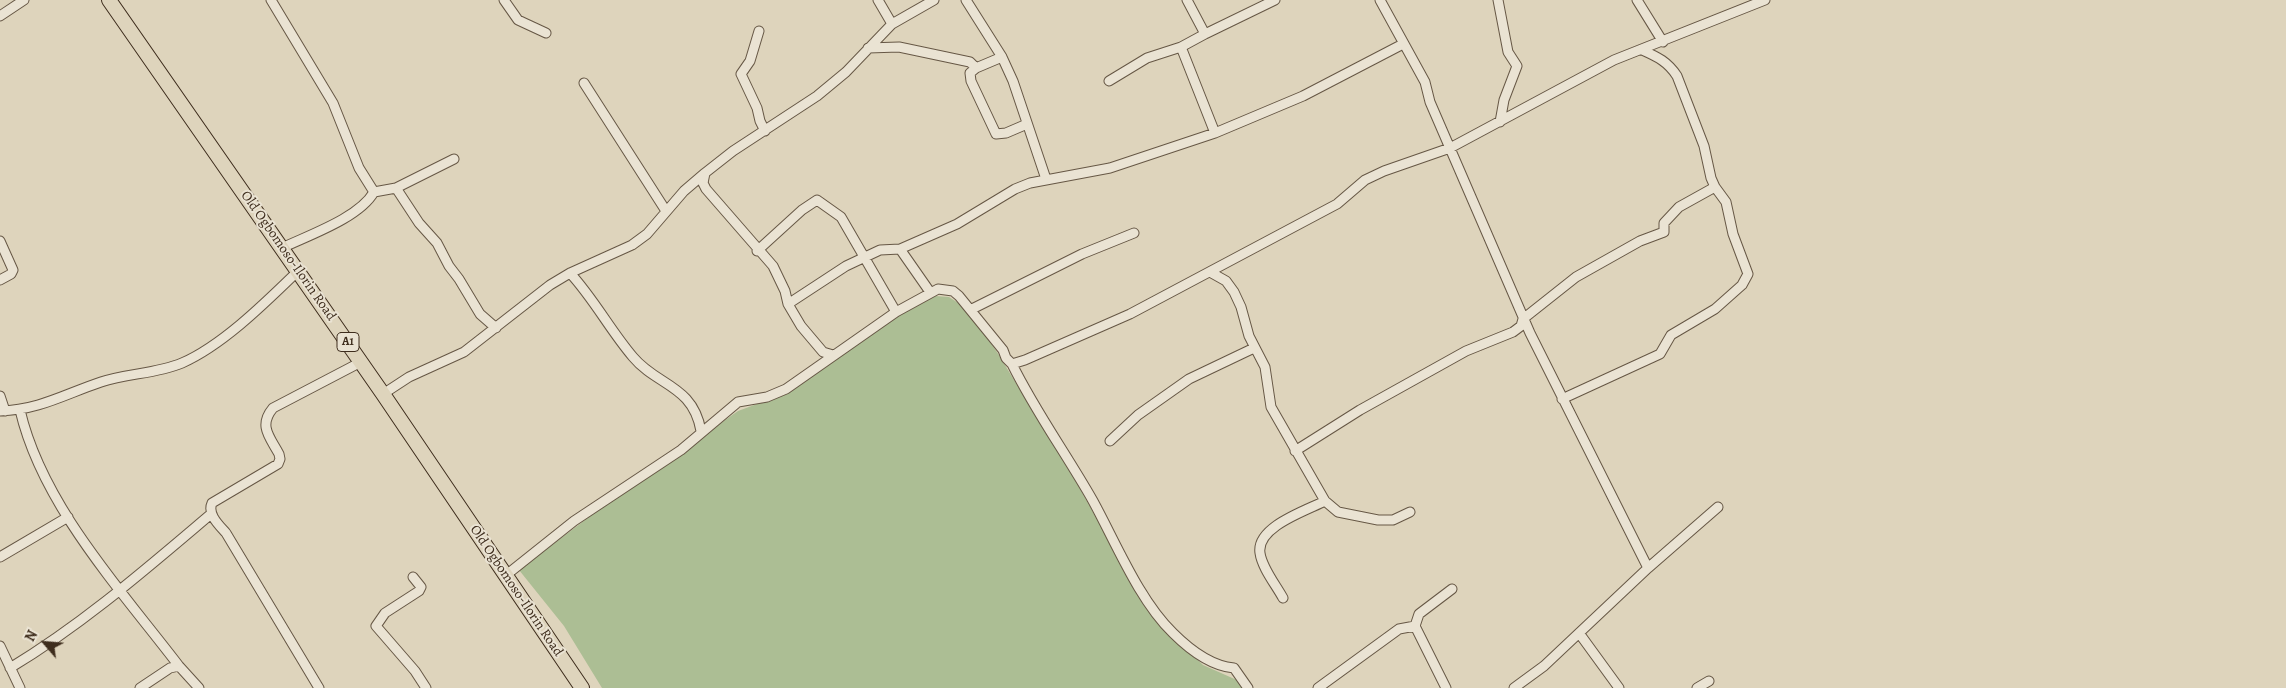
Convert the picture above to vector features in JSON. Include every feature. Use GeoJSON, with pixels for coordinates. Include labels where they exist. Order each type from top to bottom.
{"type":"FeatureCollection","features":[{"type":"Feature","properties":{"kind":"highway","name":"Old Ogbomoso-Ilorin Road"},"geometry":{"type":"LineString","coordinates":[[109,0],[361,362],[582,688]]}},
{"type":"Feature","properties":{"kind":"street"},"geometry":{"type":"LineString","coordinates":[[0,16],[24,0]]}},
{"type":"Feature","properties":{"kind":"street"},"geometry":{"type":"LineString","coordinates":[[271,0],[333,103],[358,168],[374,192]]}},
{"type":"Feature","properties":{"kind":"street"},"geometry":{"type":"LineString","coordinates":[[504,0],[518,20],[546,33]]}},
{"type":"Feature","properties":{"kind":"street"},"geometry":{"type":"LineString","coordinates":[[878,0],[892,24]]}},
{"type":"Feature","properties":{"kind":"street"},"geometry":{"type":"LineString","coordinates":[[383,394],[409,377],[457,356],[550,285],[570,273],[632,245],[647,234],[666,211],[705,173],[817,96],[846,72],[892,24],[934,0]]}},
{"type":"Feature","properties":{"kind":"street"},"geometry":{"type":"LineString","coordinates":[[966,0],[1002,57],[1046,179]]}},
{"type":"Feature","properties":{"kind":"street"},"geometry":{"type":"LineString","coordinates":[[1187,0],[1205,34]]}},
{"type":"Feature","properties":{"kind":"street"},"geometry":{"type":"LineString","coordinates":[[1109,81],[1148,58],[1180,47],[1275,0]]}},
{"type":"Feature","properties":{"kind":"street"},"geometry":{"type":"LineString","coordinates":[[1380,0],[1425,82],[1430,102],[1523,319],[1648,568]]}},
{"type":"Feature","properties":{"kind":"street"},"geometry":{"type":"LineString","coordinates":[[1498,0],[1508,52],[1517,66],[1504,100],[1500,122]]}},
{"type":"Feature","properties":{"kind":"street"},"geometry":{"type":"LineString","coordinates":[[1637,0],[1663,42]]}},
{"type":"Feature","properties":{"kind":"street"},"geometry":{"type":"LineString","coordinates":[[1012,364],[1130,314],[1337,204],[1365,180],[1384,171],[1450,148],[1614,60],[1765,0]]}},
{"type":"Feature","properties":{"kind":"street"},"geometry":{"type":"LineString","coordinates":[[759,31],[750,61],[741,74],[757,108],[765,131]]}},
{"type":"Feature","properties":{"kind":"street"},"geometry":{"type":"LineString","coordinates":[[788,304],[846,266],[880,250],[900,249],[957,224],[1015,189],[1046,179],[1110,168],[1215,133],[1303,96],[1403,44]]}},
{"type":"Feature","properties":{"kind":"street"},"geometry":{"type":"LineString","coordinates":[[868,48],[899,47],[970,62],[976,68]]}},
{"type":"Feature","properties":{"kind":"street"},"geometry":{"type":"LineString","coordinates":[[1180,47],[1215,133]]}},
{"type":"Feature","properties":{"kind":"street"},"geometry":{"type":"LineString","coordinates":[[1562,399],[1616,372],[1660,354],[1676,331],[1715,309],[1746,280],[1748,274],[1733,234],[1726,202],[1715,187],[1704,146],[1677,76],[1671,66],[1659,57],[1642,50]]}},
{"type":"Feature","properties":{"kind":"street"},"geometry":{"type":"LineString","coordinates":[[1002,57],[976,68],[970,73],[971,81],[996,134],[1006,133],[1027,124]]}},
{"type":"Feature","properties":{"kind":"street"},"geometry":{"type":"LineString","coordinates":[[584,83],[666,211]]}},
{"type":"Feature","properties":{"kind":"street"},"geometry":{"type":"LineString","coordinates":[[282,248],[351,214],[368,202],[374,192],[396,188],[454,159]]}},
{"type":"Feature","properties":{"kind":"street"},"geometry":{"type":"LineString","coordinates":[[705,173],[703,183],[706,189],[748,236],[757,251],[764,254],[773,266],[785,291],[788,304],[815,344],[823,352],[833,356]]}},
{"type":"Feature","properties":{"kind":"street"},"geometry":{"type":"LineString","coordinates":[[1295,451],[1360,410],[1466,351],[1513,332],[1521,326],[1523,319],[1576,277],[1640,241],[1664,232],[1664,223],[1679,207],[1715,187]]}},
{"type":"Feature","properties":{"kind":"street"},"geometry":{"type":"LineString","coordinates":[[396,188],[419,223],[437,243],[448,266],[459,279],[480,314],[496,328]]}},
{"type":"Feature","properties":{"kind":"street"},"geometry":{"type":"LineString","coordinates":[[757,251],[802,210],[817,200],[841,218],[896,312]]}},
{"type":"Feature","properties":{"kind":"street"},"geometry":{"type":"LineString","coordinates":[[972,309],[1088,251],[1134,233]]}},
{"type":"Feature","properties":{"kind":"street"},"geometry":{"type":"LineString","coordinates":[[0,241],[13,270],[11,274],[0,280]]}},
{"type":"Feature","properties":{"kind":"street"},"geometry":{"type":"LineString","coordinates":[[900,249],[930,292]]}},
{"type":"Feature","properties":{"kind":"street"},"geometry":{"type":"LineString","coordinates":[[0,396],[2,411],[20,410],[49,404],[118,377],[153,373],[183,362],[251,317],[298,271]]}},
{"type":"Feature","properties":{"kind":"street"},"geometry":{"type":"LineString","coordinates":[[1210,272],[1220,276],[1234,292],[1254,348],[1264,367],[1271,407],[1325,501],[1338,512],[1378,520],[1393,520],[1410,512]]}},
{"type":"Feature","properties":{"kind":"street"},"geometry":{"type":"LineString","coordinates":[[570,273],[588,293],[638,363],[676,388],[687,401],[697,414],[701,432]]}},
{"type":"Feature","properties":{"kind":"street"},"geometry":{"type":"LineString","coordinates":[[505,576],[574,521],[681,450],[738,402],[767,397],[786,389],[896,312],[930,292],[938,289],[953,291],[972,309],[1012,364],[1068,458],[1141,589],[1163,621],[1173,633],[1202,657],[1221,667],[1234,668],[1248,688]]}},
{"type":"Feature","properties":{"kind":"street"},"geometry":{"type":"LineString","coordinates":[[1110,441],[1138,415],[1189,379],[1254,348]]}},
{"type":"Feature","properties":{"kind":"street"},"geometry":{"type":"LineString","coordinates":[[320,688],[226,534],[211,514],[210,508],[212,503],[278,464],[279,454],[265,427],[265,417],[273,408],[361,362]]}},
{"type":"Feature","properties":{"kind":"street"},"geometry":{"type":"LineString","coordinates":[[20,410],[32,450],[68,517],[121,591],[179,666],[199,688]]}},
{"type":"Feature","properties":{"kind":"street"},"geometry":{"type":"LineString","coordinates":[[1283,598],[1262,561],[1260,552],[1261,542],[1266,532],[1325,501]]}},
{"type":"Feature","properties":{"kind":"street"},"geometry":{"type":"LineString","coordinates":[[1514,688],[1544,666],[1648,568],[1718,507]]}},
{"type":"Feature","properties":{"kind":"street"},"geometry":{"type":"LineString","coordinates":[[10,668],[53,642],[121,591],[211,514]]}},
{"type":"Feature","properties":{"kind":"street"},"geometry":{"type":"LineString","coordinates":[[0,557],[68,517]]}},
{"type":"Feature","properties":{"kind":"street"},"geometry":{"type":"LineString","coordinates":[[413,576],[421,587],[419,591],[385,613],[376,626],[415,671],[426,688]]}},
{"type":"Feature","properties":{"kind":"street"},"geometry":{"type":"LineString","coordinates":[[1446,688],[1415,626],[1419,614],[1452,589]]}},
{"type":"Feature","properties":{"kind":"street"},"geometry":{"type":"LineString","coordinates":[[1318,688],[1399,629],[1415,626]]}},
{"type":"Feature","properties":{"kind":"street"},"geometry":{"type":"LineString","coordinates":[[1579,633],[1619,688]]}},
{"type":"Feature","properties":{"kind":"street"},"geometry":{"type":"LineString","coordinates":[[0,646],[20,688]]}},
{"type":"Feature","properties":{"kind":"street"},"geometry":{"type":"LineString","coordinates":[[140,688],[170,668],[179,666]]}},
{"type":"Feature","properties":{"kind":"street"},"geometry":{"type":"LineString","coordinates":[[1697,688],[1709,681]]}},
{"type":"Feature","properties":{"kind":"green space"},"geometry":{"type":"Polygon","coordinates":[[[935,296],[949,297],[966,308],[997,352],[1078,485],[1148,611],[1203,665],[1239,681],[1244,688],[602,688],[564,626],[519,570],[618,495],[738,411],[784,394],[894,317],[935,296]]]}}]}
